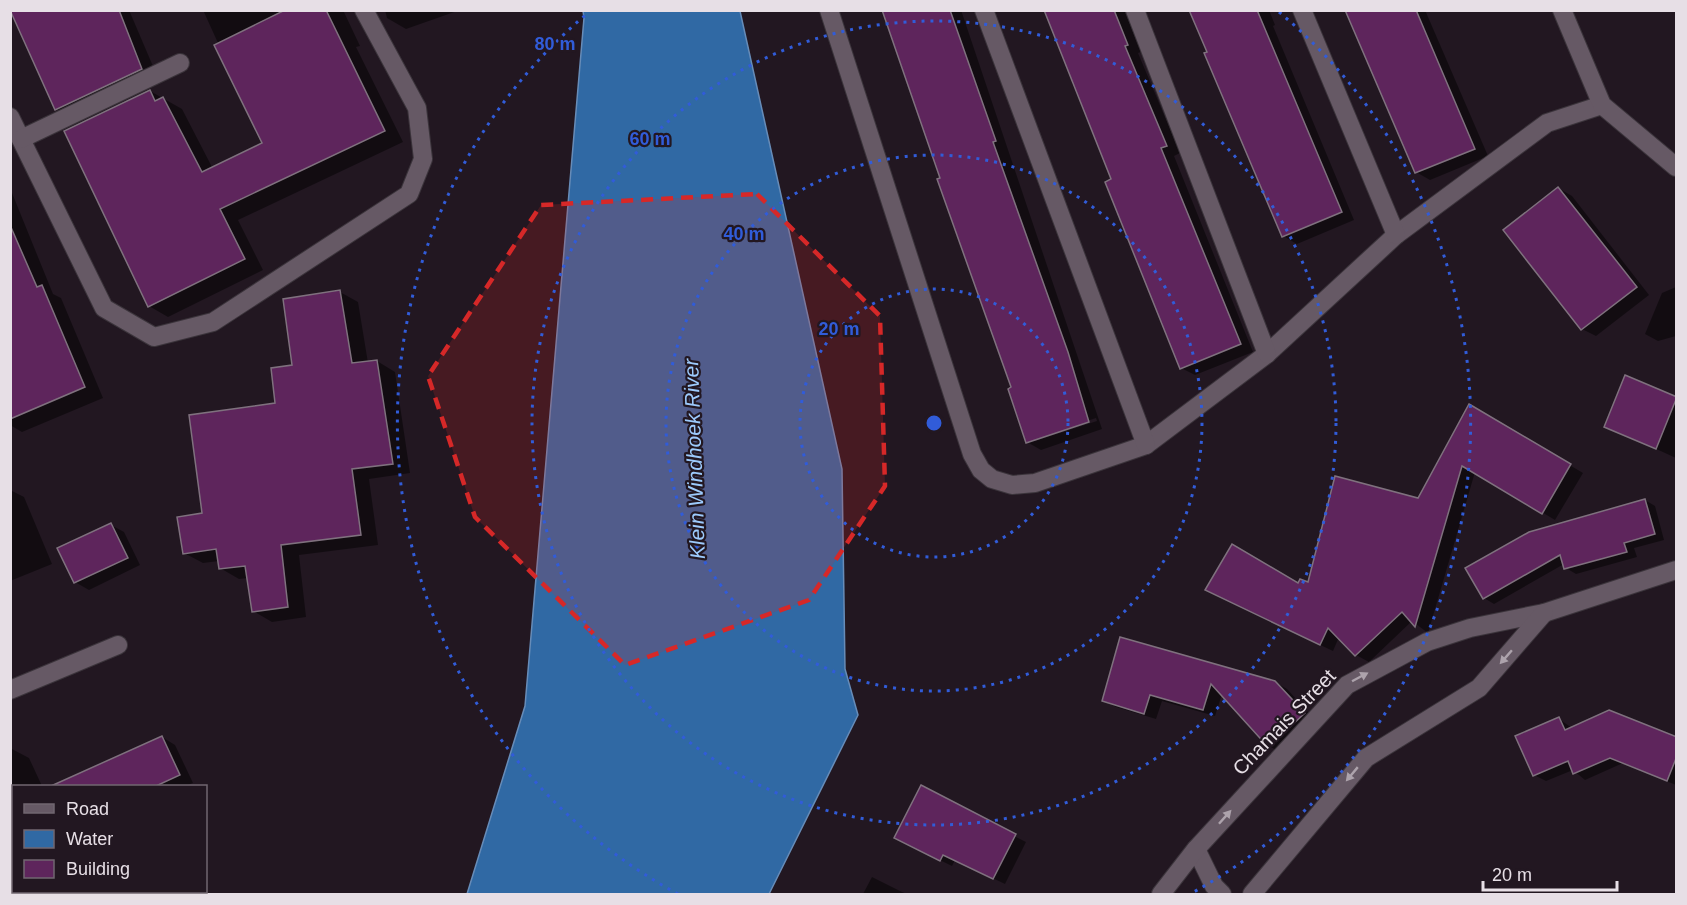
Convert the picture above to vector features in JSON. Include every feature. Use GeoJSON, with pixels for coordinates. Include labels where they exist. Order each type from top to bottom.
{"type":"FeatureCollection","features":[{"type":"Feature","properties":{"kind":"street"},"geometry":{"type":"LineString","coordinates":[[10,117],[104,308],[154,337],[213,322],[409,194],[423,159],[417,108],[364,10]]}},
{"type":"Feature","properties":{"kind":"street"},"geometry":{"type":"LineString","coordinates":[[829,10],[972,454],[981,470],[1001,483],[1035,483],[1146,445],[1267,354],[1396,235],[1547,123],[1602,105]]}},
{"type":"Feature","properties":{"kind":"street"},"geometry":{"type":"LineString","coordinates":[[984,10],[1146,445]]}},
{"type":"Feature","properties":{"kind":"street"},"geometry":{"type":"LineString","coordinates":[[1136,10],[1267,354]]}},
{"type":"Feature","properties":{"kind":"street"},"geometry":{"type":"LineString","coordinates":[[1302,10],[1396,235]]}},
{"type":"Feature","properties":{"kind":"street"},"geometry":{"type":"LineString","coordinates":[[1562,10],[1602,105],[1677,167]]}},
{"type":"Feature","properties":{"kind":"street"},"geometry":{"type":"LineString","coordinates":[[21,139],[180,63]]}},
{"type":"Feature","properties":{"kind":"street","name":"Chamais Street"},"geometry":{"type":"LineString","coordinates":[[1161,894],[1196,849],[1347,685],[1427,642],[1470,628],[1544,613],[1677,570]]}},
{"type":"Feature","properties":{"kind":"street"},"geometry":{"type":"LineString","coordinates":[[1252,894],[1365,758],[1479,688],[1544,613]]}},
{"type":"Feature","properties":{"kind":"street"},"geometry":{"type":"LineString","coordinates":[[10,690],[118,645]]}},
{"type":"Feature","properties":{"kind":"street"},"geometry":{"type":"LineString","coordinates":[[1196,849],[1214,886],[1222,894]]}},
{"type":"Feature","properties":{"kind":"highlighted area"},"geometry":{"type":"Polygon","coordinates":[[[757,194],[880,316],[885,486],[809,600],[625,665],[475,517],[428,376],[541,205],[757,194]]]}},
{"type":"Feature","properties":{"kind":"water","name":"Klein Windhoek River"},"geometry":{"type":"Polygon","coordinates":[[[583,11],[740,11],[842,469],[845,669],[858,715],[769,894],[467,894],[525,706],[583,11]]]}},
{"type":"Feature","properties":{"kind":"building"},"geometry":{"type":"Polygon","coordinates":[[[10,10],[119,10],[142,69],[55,110],[10,10]]]}},
{"type":"Feature","properties":{"kind":"building"},"geometry":{"type":"Polygon","coordinates":[[[285,10],[326,10],[385,131],[220,209],[245,259],[148,307],[64,131],[150,90],[155,101],[163,97],[202,172],[262,143],[214,45],[285,10]]]}},
{"type":"Feature","properties":{"kind":"building"},"geometry":{"type":"Polygon","coordinates":[[[882,10],[950,10],[996,141],[993,142],[1068,352],[1089,422],[1026,443],[1008,389],[1011,387],[937,179],[940,178],[882,10]]]}},
{"type":"Feature","properties":{"kind":"building"},"geometry":{"type":"Polygon","coordinates":[[[1044,10],[1114,10],[1128,45],[1125,46],[1167,146],[1161,148],[1241,344],[1180,369],[1105,182],[1111,179],[1044,10]]]}},
{"type":"Feature","properties":{"kind":"building"},"geometry":{"type":"Polygon","coordinates":[[[1189,10],[1257,10],[1342,212],[1282,237],[1204,53],[1207,52],[1189,10]]]}},
{"type":"Feature","properties":{"kind":"building"},"geometry":{"type":"Polygon","coordinates":[[[1345,10],[1416,10],[1475,149],[1415,173],[1345,10]]]}},
{"type":"Feature","properties":{"kind":"building"},"geometry":{"type":"Polygon","coordinates":[[[1558,187],[1637,287],[1581,330],[1503,230],[1558,187]]]}},
{"type":"Feature","properties":{"kind":"building"},"geometry":{"type":"Polygon","coordinates":[[[10,225],[37,287],[42,285],[85,387],[10,419],[10,225]]]}},
{"type":"Feature","properties":{"kind":"building"},"geometry":{"type":"Polygon","coordinates":[[[340,290],[352,363],[377,360],[393,464],[352,469],[361,535],[281,545],[288,607],[252,612],[245,566],[219,569],[216,549],[183,554],[177,517],[202,513],[189,415],[275,403],[271,368],[292,365],[283,299],[340,290]]]}},
{"type":"Feature","properties":{"kind":"building"},"geometry":{"type":"Polygon","coordinates":[[[1625,375],[1677,397],[1656,449],[1604,427],[1625,375]]]}},
{"type":"Feature","properties":{"kind":"building"},"geometry":{"type":"Polygon","coordinates":[[[1469,404],[1571,464],[1542,514],[1462,466],[1415,627],[1402,612],[1355,656],[1328,628],[1320,645],[1205,590],[1232,544],[1298,583],[1300,579],[1308,582],[1335,476],[1418,498],[1469,404]]]}},
{"type":"Feature","properties":{"kind":"building"},"geometry":{"type":"Polygon","coordinates":[[[1645,499],[1655,534],[1624,543],[1627,552],[1564,569],[1560,555],[1483,599],[1465,568],[1529,532],[1645,499]]]}},
{"type":"Feature","properties":{"kind":"building"},"geometry":{"type":"Polygon","coordinates":[[[111,523],[128,558],[74,583],[57,548],[111,523]]]}},
{"type":"Feature","properties":{"kind":"building"},"geometry":{"type":"Polygon","coordinates":[[[1120,637],[1275,681],[1305,713],[1268,747],[1211,684],[1203,710],[1150,695],[1144,714],[1102,701],[1120,637]]]}},
{"type":"Feature","properties":{"kind":"building"},"geometry":{"type":"Polygon","coordinates":[[[1609,710],[1677,737],[1677,756],[1667,781],[1610,758],[1573,774],[1568,761],[1533,776],[1515,736],[1559,717],[1565,730],[1609,710]]]}},
{"type":"Feature","properties":{"kind":"building"},"geometry":{"type":"Polygon","coordinates":[[[162,736],[180,775],[158,785],[53,785],[162,736]]]}},
{"type":"Feature","properties":{"kind":"building"},"geometry":{"type":"Polygon","coordinates":[[[921,785],[1016,834],[993,879],[943,855],[940,861],[894,838],[921,785]]]}}]}
